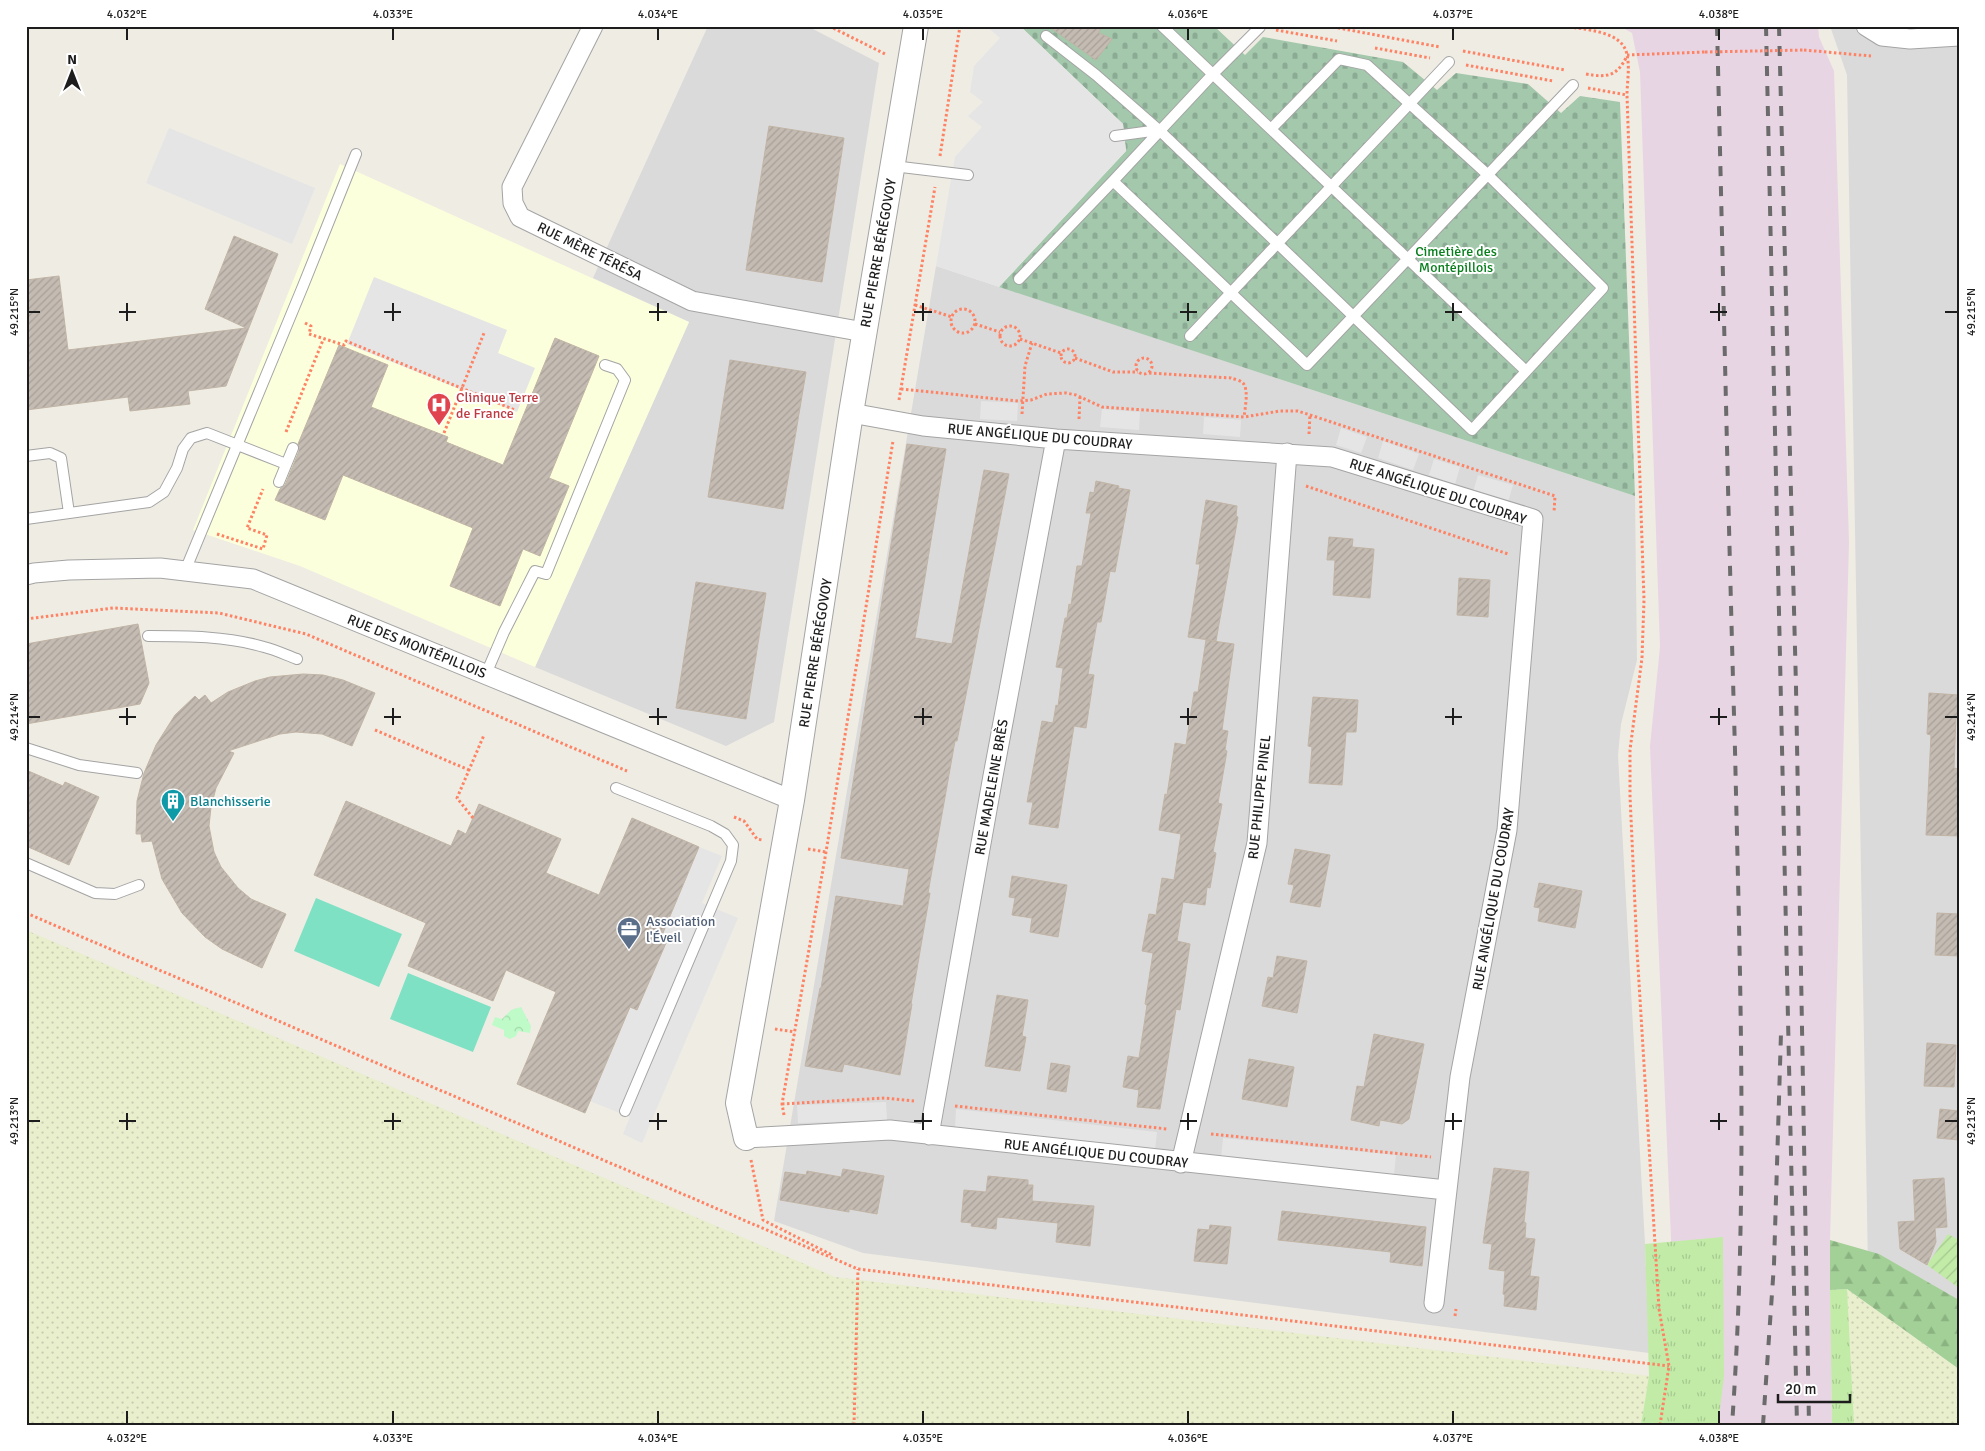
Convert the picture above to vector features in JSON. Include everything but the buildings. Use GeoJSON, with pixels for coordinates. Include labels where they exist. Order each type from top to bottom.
{"type":"FeatureCollection","features":[{"type":"Feature","properties":{"kind":"street","name":"RUE MÈRE TÉRÉSA"},"geometry":{"type":"LineString","coordinates":[[593,26],[512,187],[513,203],[520,217],[692,300],[864,332]]}},
{"type":"Feature","properties":{"kind":"street","name":"RUE PIERRE BÉRÉGOVOY"},"geometry":{"type":"LineString","coordinates":[[746,1138],[738,1103],[792,800],[851,413],[916,26]]}},
{"type":"Feature","properties":{"kind":"street"},"geometry":{"type":"LineString","coordinates":[[1866,26],[1882,36],[1910,39],[1954,33]]}},
{"type":"Feature","properties":{"kind":"street","name":"RUE ANGÉLIQUE DU COUDRAY"},"geometry":{"type":"LineString","coordinates":[[851,413],[923,426],[1056,439],[1332,457],[1532,519],[1507,830],[1460,1076],[1434,1303]]}},
{"type":"Feature","properties":{"kind":"street","name":"RUE MADELEINE BRÈS"},"geometry":{"type":"LineString","coordinates":[[929,1135],[992,776],[1056,439]]}},
{"type":"Feature","properties":{"kind":"street","name":"RUE PHILIPPE PINEL"},"geometry":{"type":"LineString","coordinates":[[1181,1163],[1257,842],[1288,453]]}},
{"type":"Feature","properties":{"kind":"street","name":"RUE DES MONTÉPILLOIS"},"geometry":{"type":"LineString","coordinates":[[26,575],[34,572],[69,570],[160,568],[254,579],[792,800]]}},
{"type":"Feature","properties":{"kind":"street","name":"RUE ANGÉLIQUE DU COUDRAY"},"geometry":{"type":"LineString","coordinates":[[746,1138],[890,1130],[1181,1163],[1446,1190]]}},
{"type":"Feature","properties":{"kind":"lane"},"geometry":{"type":"LineString","coordinates":[[1162,26],[1526,371]]}},
{"type":"Feature","properties":{"kind":"lane"},"geometry":{"type":"LineString","coordinates":[[1019,279],[1114,181],[1159,130],[1260,27]]}},
{"type":"Feature","properties":{"kind":"lane"},"geometry":{"type":"LineString","coordinates":[[1046,36],[1096,75],[1159,130],[1472,430],[1603,288],[1487,174],[1367,64],[1339,59],[1271,129]]}},
{"type":"Feature","properties":{"kind":"lane"},"geometry":{"type":"LineString","coordinates":[[1190,336],[1449,62]]}},
{"type":"Feature","properties":{"kind":"lane"},"geometry":{"type":"LineString","coordinates":[[1114,181],[1307,365],[1573,85]]}},
{"type":"Feature","properties":{"kind":"lane"},"geometry":{"type":"LineString","coordinates":[[1114,136],[1159,130]]}},
{"type":"Feature","properties":{"kind":"lane"},"geometry":{"type":"LineString","coordinates":[[185,570],[356,154]]}},
{"type":"Feature","properties":{"kind":"lane","name":"RUE PIERRE BÉRÉGOVOY"},"geometry":{"type":"LineString","coordinates":[[893,166],[968,175]]}},
{"type":"Feature","properties":{"kind":"lane"},"geometry":{"type":"LineString","coordinates":[[486,674],[534,570],[546,574],[625,380],[616,369],[605,365]]}},
{"type":"Feature","properties":{"kind":"lane"},"geometry":{"type":"LineString","coordinates":[[26,519],[149,502],[164,492],[177,468],[183,449],[191,438],[206,433],[286,464]]}},
{"type":"Feature","properties":{"kind":"lane"},"geometry":{"type":"LineString","coordinates":[[279,482],[293,448]]}},
{"type":"Feature","properties":{"kind":"lane"},"geometry":{"type":"LineString","coordinates":[[26,456],[50,453],[61,458],[69,513]]}},
{"type":"Feature","properties":{"kind":"lane"},"geometry":{"type":"LineString","coordinates":[[148,636],[184,636],[233,640],[265,647],[297,659]]}},
{"type":"Feature","properties":{"kind":"lane"},"geometry":{"type":"LineString","coordinates":[[26,748],[80,765],[137,772]]}},
{"type":"Feature","properties":{"kind":"lane"},"geometry":{"type":"LineString","coordinates":[[616,788],[712,826],[725,834],[733,845],[731,861],[625,1111]]}},
{"type":"Feature","properties":{"kind":"lane"},"geometry":{"type":"LineString","coordinates":[[26,862],[95,893],[115,894],[139,885]]}},
{"type":"Feature","properties":{"kind":"path"},"geometry":{"type":"LineString","coordinates":[[830,26],[910,66]]}},
{"type":"Feature","properties":{"kind":"path"},"geometry":{"type":"LineString","coordinates":[[787,1136],[782,1104],[826,852],[938,171],[960,26]]}},
{"type":"Feature","properties":{"kind":"path"},"geometry":{"type":"LineString","coordinates":[[1328,26],[1448,48]]}},
{"type":"Feature","properties":{"kind":"path"},"geometry":{"type":"LineString","coordinates":[[1564,26],[1604,33],[1622,44],[1628,55],[1627,95],[1644,600],[1642,658],[1630,750],[1630,796],[1637,950],[1659,1309],[1669,1366],[1660,1425]]}},
{"type":"Feature","properties":{"kind":"path"},"geometry":{"type":"LineString","coordinates":[[1457,50],[1571,71]]}},
{"type":"Feature","properties":{"kind":"path"},"geometry":{"type":"LineString","coordinates":[[1628,55],[1804,50]]}},
{"type":"Feature","properties":{"kind":"path"},"geometry":{"type":"LineString","coordinates":[[1580,73],[1608,76],[1620,68],[1628,55]]}},
{"type":"Feature","properties":{"kind":"path"},"geometry":{"type":"LineString","coordinates":[[915,304],[952,317]]}},
{"type":"Feature","properties":{"kind":"path"},"geometry":{"type":"LineString","coordinates":[[959,309],[967,310],[974,316],[974,324],[973,328],[967,332],[960,333],[952,326],[952,317],[959,309]]}},
{"type":"Feature","properties":{"kind":"path"},"geometry":{"type":"LineString","coordinates":[[290,318],[311,326],[309,334],[344,345],[346,341],[516,410]]}},
{"type":"Feature","properties":{"kind":"path"},"geometry":{"type":"LineString","coordinates":[[974,324],[1000,332]]}},
{"type":"Feature","properties":{"kind":"path"},"geometry":{"type":"LineString","coordinates":[[1012,326],[1020,332],[1020,339],[1016,345],[1006,346],[1001,342],[1000,332],[1005,327],[1012,326]]}},
{"type":"Feature","properties":{"kind":"path"},"geometry":{"type":"LineString","coordinates":[[444,433],[484,333]]}},
{"type":"Feature","properties":{"kind":"path"},"geometry":{"type":"LineString","coordinates":[[1020,339],[1061,353],[1069,349],[1074,353],[1074,358]]}},
{"type":"Feature","properties":{"kind":"path"},"geometry":{"type":"LineString","coordinates":[[1020,435],[1025,366],[1032,343]]}},
{"type":"Feature","properties":{"kind":"path"},"geometry":{"type":"LineString","coordinates":[[1061,353],[1062,360],[1065,362],[1070,362],[1074,358]]}},
{"type":"Feature","properties":{"kind":"path"},"geometry":{"type":"LineString","coordinates":[[1074,358],[1113,372],[1138,372],[1144,374],[1238,380],[1243,383],[1246,390],[1244,417]]}},
{"type":"Feature","properties":{"kind":"path"},"geometry":{"type":"LineString","coordinates":[[1138,372],[1136,363],[1140,359],[1145,358],[1150,360],[1152,365],[1149,373]]}},
{"type":"Feature","properties":{"kind":"path"},"geometry":{"type":"LineString","coordinates":[[901,389],[1022,401],[1047,394],[1066,393],[1076,395],[1102,407],[1244,417],[1288,411],[1310,414],[1555,496],[1554,515]]}},
{"type":"Feature","properties":{"kind":"path"},"geometry":{"type":"LineString","coordinates":[[1285,484],[1312,487],[1529,561]]}},
{"type":"Feature","properties":{"kind":"path"},"geometry":{"type":"LineString","coordinates":[[26,619],[113,608],[210,612],[306,634],[632,774]]}},
{"type":"Feature","properties":{"kind":"path"},"geometry":{"type":"LineString","coordinates":[[375,730],[469,770]]}},
{"type":"Feature","properties":{"kind":"path"},"geometry":{"type":"LineString","coordinates":[[473,818],[457,798],[484,735]]}},
{"type":"Feature","properties":{"kind":"path"},"geometry":{"type":"LineString","coordinates":[[727,814],[744,821],[757,839],[826,852]]}},
{"type":"Feature","properties":{"kind":"path"},"geometry":{"type":"LineString","coordinates":[[26,913],[858,1269],[1669,1366]]}},
{"type":"Feature","properties":{"kind":"path"},"geometry":{"type":"LineString","coordinates":[[782,1104],[885,1098],[1450,1160]]}},
{"type":"Feature","properties":{"kind":"path"},"geometry":{"type":"LineString","coordinates":[[746,1138],[763,1220],[858,1269]]}},
{"type":"Feature","properties":{"kind":"path"},"geometry":{"type":"LineString","coordinates":[[854,1425],[858,1269]]}},
{"type":"Feature","properties":{"kind":"path"},"geometry":{"type":"LineString","coordinates":[[1455,1316],[1456,1306]]}},
{"type":"Feature","properties":{"kind":"shaded area"},"geometry":{"type":"Polygon","coordinates":[[[708,26],[807,26],[879,63],[774,722],[726,746],[535,667],[689,322],[593,278],[708,26]]]}},
{"type":"Feature","properties":{"kind":"shaded area"},"geometry":{"type":"Polygon","coordinates":[[[986,26],[1020,26],[1123,124],[1126,151],[999,287],[936,266],[955,157],[982,127],[968,116],[983,102],[970,92],[974,66],[1000,38],[986,26]]]}},
{"type":"Feature","properties":{"kind":"shaded area"},"geometry":{"type":"Polygon","coordinates":[[[1620,26],[1818,26],[1819,37],[1834,71],[1849,542],[1830,1240],[1832,1425],[1679,1425],[1650,746],[1660,647],[1640,72],[1632,33],[1620,26]]]}},
{"type":"Feature","properties":{"kind":"shaded area"},"geometry":{"type":"Polygon","coordinates":[[[1830,26],[1959,26],[1959,1324],[1868,1268],[1847,75],[1830,26]]]}},
{"type":"Feature","properties":{"kind":"shaded area"},"geometry":{"type":"Polygon","coordinates":[[[169,128],[315,188],[292,244],[146,183],[169,128]]]}},
{"type":"Feature","properties":{"kind":"shaded area","name":"Clinique Terre de France"},"geometry":{"type":"Polygon","coordinates":[[[340,164],[689,322],[535,667],[300,566],[193,530],[340,164]]]}},
{"type":"Feature","properties":{"kind":"shaded area"},"geometry":{"type":"Polygon","coordinates":[[[936,266],[1635,496],[1637,660],[1621,724],[1618,755],[1645,1244],[1649,1353],[863,1253],[774,1221],[936,266]]]}},
{"type":"Feature","properties":{"kind":"shaded area"},"geometry":{"type":"Polygon","coordinates":[[[374,277],[507,330],[498,353],[535,368],[517,412],[347,344],[374,277]]]}},
{"type":"Feature","properties":{"kind":"shaded area"},"geometry":{"type":"Polygon","coordinates":[[[981,401],[1018,403],[1017,421],[980,419],[981,401]]]}},
{"type":"Feature","properties":{"kind":"shaded area"},"geometry":{"type":"Polygon","coordinates":[[[1102,409],[1140,412],[1139,430],[1100,427],[1102,409]]]}},
{"type":"Feature","properties":{"kind":"shaded area"},"geometry":{"type":"Polygon","coordinates":[[[1204,417],[1241,420],[1240,437],[1203,434],[1204,417]]]}},
{"type":"Feature","properties":{"kind":"shaded area"},"geometry":{"type":"Polygon","coordinates":[[[1341,428],[1367,437],[1361,453],[1336,445],[1341,428]]]}},
{"type":"Feature","properties":{"kind":"shaded area"},"geometry":{"type":"Polygon","coordinates":[[[1383,441],[1419,454],[1413,470],[1378,458],[1383,441]]]}},
{"type":"Feature","properties":{"kind":"shaded area"},"geometry":{"type":"Polygon","coordinates":[[[1434,459],[1460,467],[1455,484],[1429,475],[1434,459]]]}},
{"type":"Feature","properties":{"kind":"shaded area"},"geometry":{"type":"Polygon","coordinates":[[[1478,475],[1513,485],[1508,502],[1473,492],[1478,475]]]}},
{"type":"Feature","properties":{"kind":"shaded area"},"geometry":{"type":"Polygon","coordinates":[[[699,847],[722,856],[702,903],[738,918],[642,1143],[623,1134],[630,1117],[590,1101],[630,1007],[637,1010],[666,943],[660,940],[699,847]]]}},
{"type":"Feature","properties":{"kind":"shaded area"},"geometry":{"type":"Polygon","coordinates":[[[26,930],[835,1277],[1649,1376],[1641,1425],[26,1425],[26,930]]]}},
{"type":"Feature","properties":{"kind":"shaded area"},"geometry":{"type":"Polygon","coordinates":[[[886,1102],[887,1120],[798,1123],[797,1105],[886,1102]]]}},
{"type":"Feature","properties":{"kind":"shaded area"},"geometry":{"type":"Polygon","coordinates":[[[956,1109],[1157,1132],[1155,1150],[955,1128],[956,1109]]]}},
{"type":"Feature","properties":{"kind":"shaded area"},"geometry":{"type":"Polygon","coordinates":[[[1223,1138],[1396,1155],[1394,1175],[1221,1157],[1223,1138]]]}},
{"type":"Feature","properties":{"kind":"shaded area"},"geometry":{"type":"Polygon","coordinates":[[[1847,1289],[1959,1369],[1959,1425],[1854,1425],[1847,1289]]]}},
{"type":"Feature","properties":{"kind":"green space","name":"Cimetière des Montépillois"},"geometry":{"type":"Polygon","coordinates":[[[1020,26],[1214,26],[1245,55],[1263,37],[1403,62],[1437,90],[1456,73],[1528,84],[1561,113],[1580,96],[1620,102],[1635,496],[999,287],[1126,151],[1123,124],[1020,26]]]}},
{"type":"Feature","properties":{"kind":"green space"},"geometry":{"type":"Polygon","coordinates":[[[316,898],[402,934],[379,987],[294,951],[316,898]]]}},
{"type":"Feature","properties":{"kind":"green space"},"geometry":{"type":"Polygon","coordinates":[[[408,973],[491,1007],[473,1052],[390,1019],[408,973]]]}},
{"type":"Feature","properties":{"kind":"green space"},"geometry":{"type":"Polygon","coordinates":[[[521,1007],[531,1026],[530,1033],[518,1031],[516,1036],[510,1039],[504,1036],[504,1030],[492,1025],[495,1017],[502,1019],[511,1010],[521,1007]]]}},
{"type":"Feature","properties":{"kind":"green space"},"geometry":{"type":"Polygon","coordinates":[[[1948,1234],[1959,1240],[1959,1288],[1927,1265],[1948,1234]]]}},
{"type":"Feature","properties":{"kind":"green space"},"geometry":{"type":"Polygon","coordinates":[[[1723,1237],[1724,1376],[1718,1425],[1641,1425],[1649,1376],[1645,1244],[1723,1237]]]}},
{"type":"Feature","properties":{"kind":"green space"},"geometry":{"type":"Polygon","coordinates":[[[1830,1240],[1879,1254],[1959,1300],[1959,1369],[1847,1289],[1830,1290],[1830,1240]]]}},
{"type":"Feature","properties":{"kind":"green space"},"geometry":{"type":"Polygon","coordinates":[[[1847,1289],[1854,1425],[1832,1425],[1830,1290],[1847,1289]]]}},
{"type":"Feature","properties":{"kind":"railway"},"geometry":{"type":"LineString","coordinates":[[1717,26],[1737,834],[1741,1088],[1740,1256],[1732,1425]]}},
{"type":"Feature","properties":{"kind":"railway"},"geometry":{"type":"LineString","coordinates":[[1766,26],[1797,1425]]}},
{"type":"Feature","properties":{"kind":"railway"},"geometry":{"type":"LineString","coordinates":[[1779,26],[1796,687],[1809,1425]]}},
{"type":"Feature","properties":{"kind":"railway"},"geometry":{"type":"LineString","coordinates":[[1763,1425],[1774,1264],[1781,1033]]}},
{"type":"Feature","properties":{"kind":"place","name":"Clinique Terre de France"},"geometry":{"type":"Point","coordinates":[439,426]}},
{"type":"Feature","properties":{"kind":"place","name":"Blanchisserie"},"geometry":{"type":"Point","coordinates":[173,822]}},
{"type":"Feature","properties":{"kind":"place","name":"Association l'Éveil"},"geometry":{"type":"Point","coordinates":[629,950]}}]}
